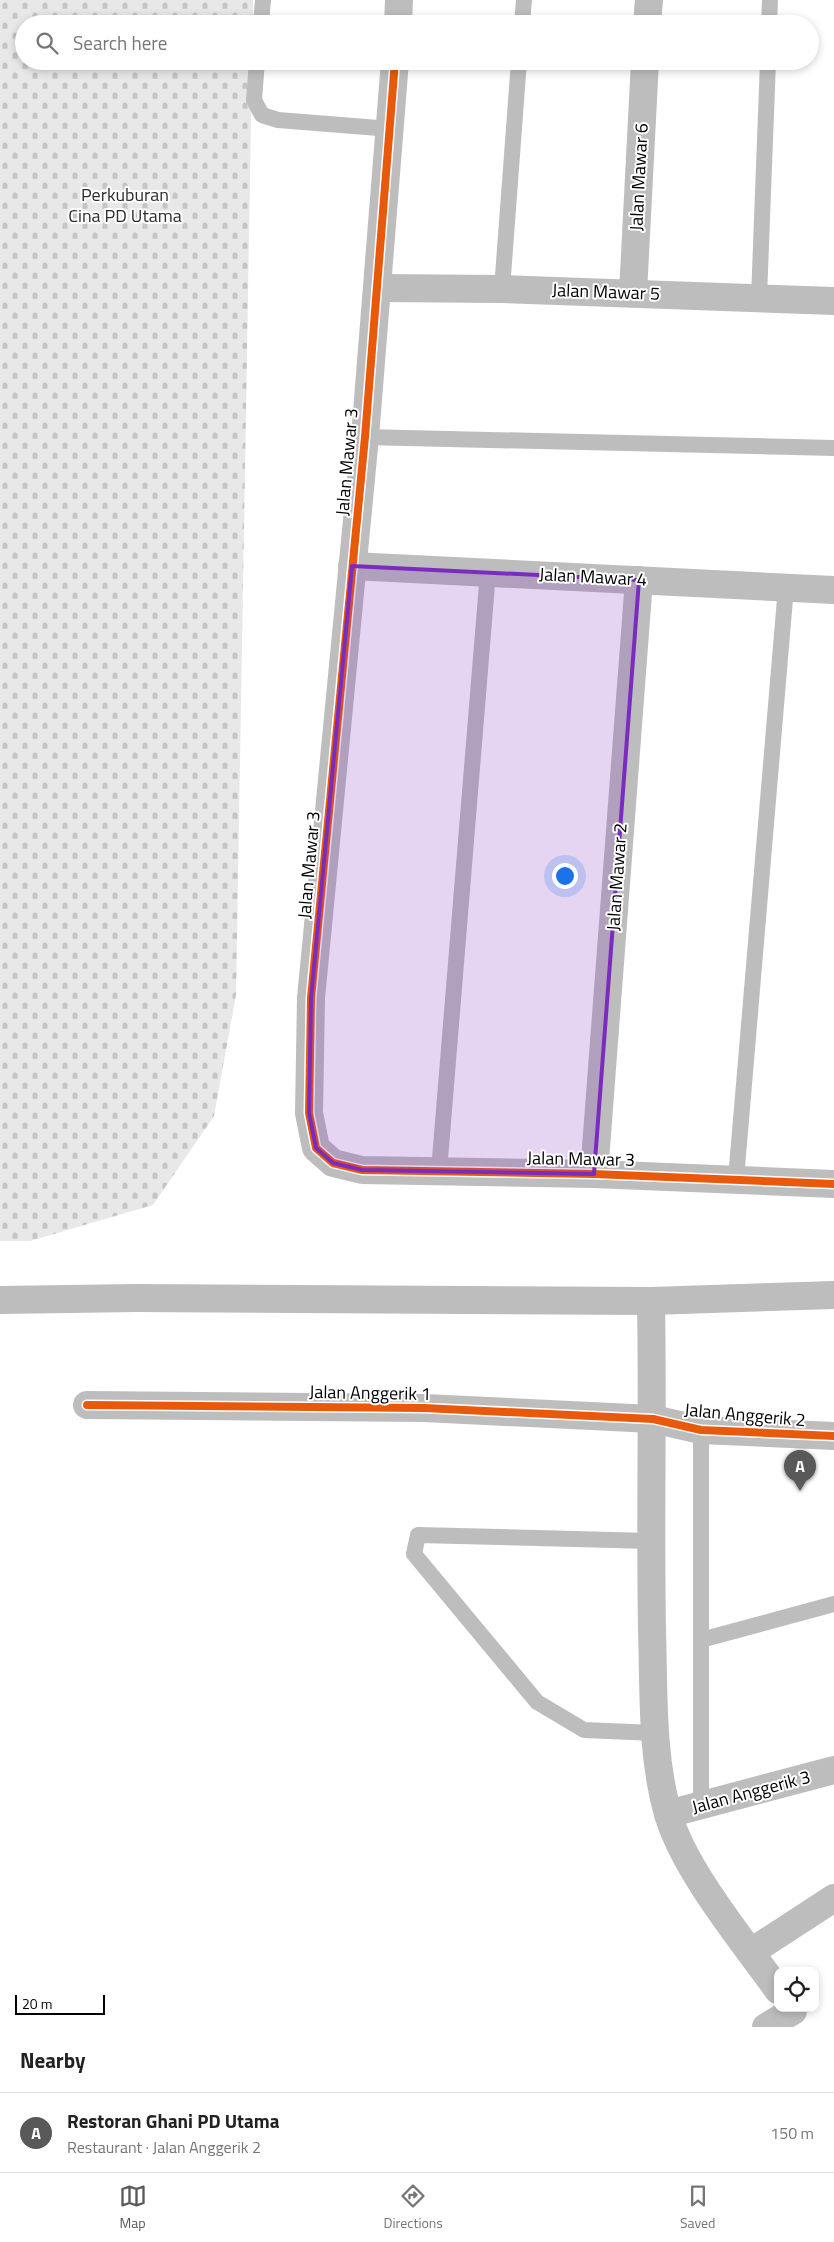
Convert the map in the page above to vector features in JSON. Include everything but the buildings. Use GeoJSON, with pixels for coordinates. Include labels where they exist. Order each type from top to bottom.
{"type":"FeatureCollection","features":[{"type":"Feature","properties":{"kind":"street"},"geometry":{"type":"LineString","coordinates":[[398,15],[399,0]]}},
{"type":"Feature","properties":{"kind":"street"},"geometry":{"type":"LineString","coordinates":[[647,15],[648,0]]}},
{"type":"Feature","properties":{"kind":"street","name":"Jalan Mawar 3"},"geometry":{"type":"LineString","coordinates":[[394,70],[365,437],[311,998],[309,1114],[316,1148],[333,1163],[362,1170],[594,1174],[834,1184]]}},
{"type":"Feature","properties":{"kind":"street","name":"Jalan Mawar 6"},"geometry":{"type":"LineString","coordinates":[[633,293],[645,70]]}},
{"type":"Feature","properties":{"kind":"street","name":"Jalan Mawar 5"},"geometry":{"type":"LineString","coordinates":[[378,288],[502,289],[834,301]]}},
{"type":"Feature","properties":{"kind":"street","name":"Jalan Mawar 4"},"geometry":{"type":"LineString","coordinates":[[352,566],[834,590]]}},
{"type":"Feature","properties":{"kind":"street","name":"Jalan Mawar 2"},"geometry":{"type":"LineString","coordinates":[[594,1174],[639,580]]}},
{"type":"Feature","properties":{"kind":"street"},"geometry":{"type":"LineString","coordinates":[[0,1300],[157,1298],[651,1301],[834,1295]]}},
{"type":"Feature","properties":{"kind":"street"},"geometry":{"type":"LineString","coordinates":[[651,1301],[653,1419],[651,1541],[654,1733],[668,1814],[699,1877],[774,1985]]}},
{"type":"Feature","properties":{"kind":"street","name":"Jalan Anggerik 1"},"geometry":{"type":"LineString","coordinates":[[87,1405],[424,1408],[653,1419]]}},
{"type":"Feature","properties":{"kind":"street","name":"Jalan Anggerik 2"},"geometry":{"type":"LineString","coordinates":[[653,1419],[701,1430],[834,1436]]}},
{"type":"Feature","properties":{"kind":"street","name":"Jalan Anggerik 3"},"geometry":{"type":"LineString","coordinates":[[668,1814],[834,1770]]}},
{"type":"Feature","properties":{"kind":"street"},"geometry":{"type":"LineString","coordinates":[[751,1952],[834,1898]]}},
{"type":"Feature","properties":{"kind":"street"},"geometry":{"type":"LineString","coordinates":[[766,2027],[787,2012]]}},
{"type":"Feature","properties":{"kind":"lane"},"geometry":{"type":"LineString","coordinates":[[262,15],[263,0]]}},
{"type":"Feature","properties":{"kind":"lane"},"geometry":{"type":"LineString","coordinates":[[523,15],[524,0]]}},
{"type":"Feature","properties":{"kind":"lane"},"geometry":{"type":"LineString","coordinates":[[769,15],[770,0]]}},
{"type":"Feature","properties":{"kind":"lane"},"geometry":{"type":"LineString","coordinates":[[256,70],[254,100],[262,115],[278,120],[391,129]]}},
{"type":"Feature","properties":{"kind":"lane"},"geometry":{"type":"LineString","coordinates":[[502,289],[518,70]]}},
{"type":"Feature","properties":{"kind":"lane"},"geometry":{"type":"LineString","coordinates":[[759,298],[768,70]]}},
{"type":"Feature","properties":{"kind":"lane"},"geometry":{"type":"LineString","coordinates":[[365,437],[834,448]]}},
{"type":"Feature","properties":{"kind":"lane"},"geometry":{"type":"LineString","coordinates":[[439,1171],[488,572]]}},
{"type":"Feature","properties":{"kind":"lane"},"geometry":{"type":"LineString","coordinates":[[736,1179],[786,587]]}},
{"type":"Feature","properties":{"kind":"lane"},"geometry":{"type":"LineString","coordinates":[[701,1430],[701,1804]]}},
{"type":"Feature","properties":{"kind":"lane"},"geometry":{"type":"LineString","coordinates":[[651,1541],[418,1535],[414,1554],[537,1702],[584,1730],[654,1733]]}},
{"type":"Feature","properties":{"kind":"lane"},"geometry":{"type":"LineString","coordinates":[[701,1640],[834,1604]]}},
{"type":"Feature","properties":{"kind":"highlighted area"},"geometry":{"type":"Polygon","coordinates":[[[352,566],[639,580],[594,1174],[362,1170],[333,1163],[316,1148],[309,1113],[311,998],[352,566]]]}},
{"type":"Feature","properties":{"kind":"green space","name":"Perkuburan Cina PD Utama"},"geometry":{"type":"Polygon","coordinates":[[[0,0],[253,0],[253,15],[15,15],[15,70],[252,70],[236,995],[214,1116],[153,1205],[30,1241],[0,1241],[0,0]]]}},
{"type":"Feature","properties":{"kind":"cycle path"},"geometry":{"type":"LineString","coordinates":[[394,70],[365,437],[311,998],[309,1113],[316,1148],[333,1163],[362,1170],[594,1174],[834,1184]]}},
{"type":"Feature","properties":{"kind":"cycle path"},"geometry":{"type":"LineString","coordinates":[[87,1405],[424,1408],[653,1419],[701,1430],[834,1436]]}},
{"type":"Feature","properties":{"kind":"place","name":"Restoran Ghani PD Utama"},"geometry":{"type":"Point","coordinates":[800,1491]}}]}
